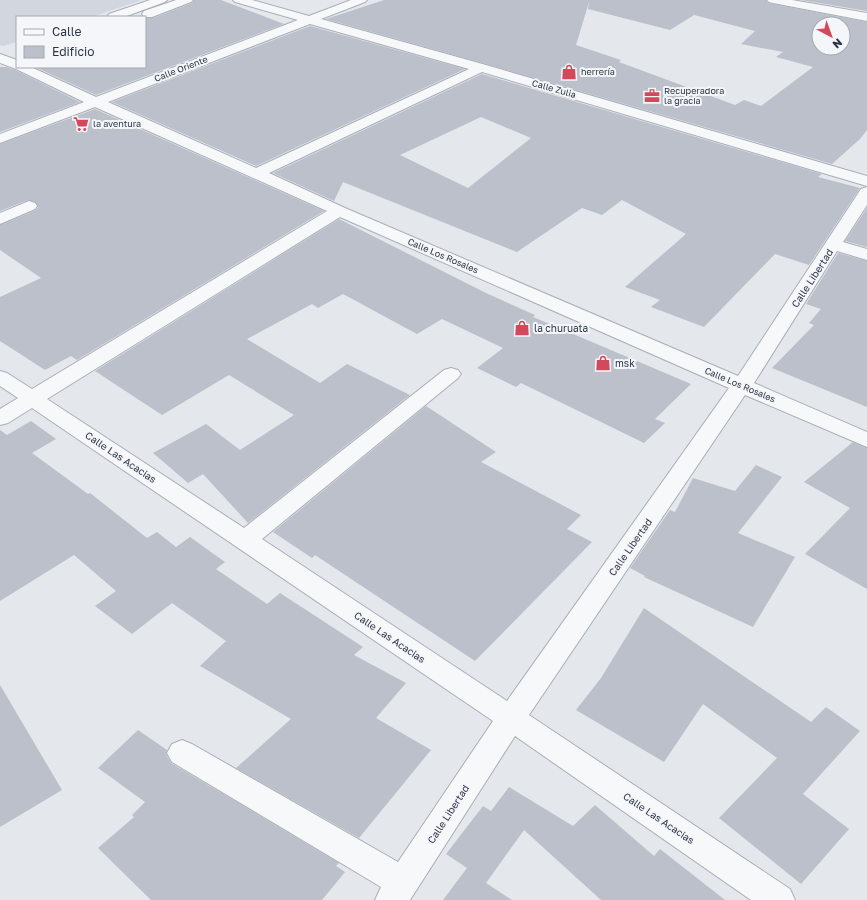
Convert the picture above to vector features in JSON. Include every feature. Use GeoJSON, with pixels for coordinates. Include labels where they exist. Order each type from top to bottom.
{"type":"FeatureCollection","features":[{"type":"Feature","properties":{"kind":"street"},"geometry":{"type":"LineString","coordinates":[[116,16],[161,0]]}},
{"type":"Feature","properties":{"kind":"street"},"geometry":{"type":"LineString","coordinates":[[142,16],[187,0]]}},
{"type":"Feature","properties":{"kind":"street","name":"Calle Zulia"},"geometry":{"type":"LineString","coordinates":[[239,0],[481,68],[867,181]]}},
{"type":"Feature","properties":{"kind":"street","name":"Calle Oriente"},"geometry":{"type":"LineString","coordinates":[[0,139],[361,0]]}},
{"type":"Feature","properties":{"kind":"street"},"geometry":{"type":"LineString","coordinates":[[773,0],[867,17]]}},
{"type":"Feature","properties":{"kind":"street","name":"Calle Los Rosales"},"geometry":{"type":"LineString","coordinates":[[27,68],[95,103],[257,173],[339,211],[867,440]]}},
{"type":"Feature","properties":{"kind":"street"},"geometry":{"type":"LineString","coordinates":[[257,173],[481,68]]}},
{"type":"Feature","properties":{"kind":"street","name":"Calle Libertad"},"geometry":{"type":"LineString","coordinates":[[397,891],[511,718],[742,385],[867,192]]}},
{"type":"Feature","properties":{"kind":"street"},"geometry":{"type":"LineString","coordinates":[[0,219],[29,206]]}},
{"type":"Feature","properties":{"kind":"street"},"geometry":{"type":"LineString","coordinates":[[0,418],[339,211]]}},
{"type":"Feature","properties":{"kind":"street"},"geometry":{"type":"LineString","coordinates":[[833,244],[867,255]]}},
{"type":"Feature","properties":{"kind":"street"},"geometry":{"type":"LineString","coordinates":[[245,540],[451,374]]}},
{"type":"Feature","properties":{"kind":"street","name":"Calle Las Acacias"},"geometry":{"type":"LineString","coordinates":[[0,377],[511,718],[779,900]]}},
{"type":"Feature","properties":{"kind":"street"},"geometry":{"type":"LineString","coordinates":[[182,753],[397,891]]}},
{"type":"Feature","properties":{"kind":"shaded area"},"geometry":{"type":"Polygon","coordinates":[[[0,0],[142,0],[94,16],[16,16],[16,42],[3,46],[0,45],[0,0]]]}},
{"type":"Feature","properties":{"kind":"building"},"geometry":{"type":"Polygon","coordinates":[[[194,0],[221,0],[284,24],[96,95],[37,68],[146,68],[146,18],[153,18],[192,3],[194,0]]]}},
{"type":"Feature","properties":{"kind":"building"},"geometry":{"type":"Polygon","coordinates":[[[384,0],[766,0],[768,3],[836,16],[811,16],[811,56],[851,56],[851,19],[867,22],[867,130],[860,139],[832,164],[326,19],[384,0]],[[589,2],[576,45],[621,60],[619,62],[735,105],[744,100],[761,106],[813,67],[776,57],[783,52],[741,44],[755,31],[694,15],[670,30],[588,9],[589,2]]]}},
{"type":"Feature","properties":{"kind":"building"},"geometry":{"type":"Polygon","coordinates":[[[801,0],[867,0],[867,11],[801,0]]]}},
{"type":"Feature","properties":{"kind":"building"},"geometry":{"type":"Polygon","coordinates":[[[310,26],[465,69],[256,166],[112,102],[310,26]]]}},
{"type":"Feature","properties":{"kind":"building"},"geometry":{"type":"Polygon","coordinates":[[[0,67],[15,70],[80,102],[0,132],[0,67]]]}},
{"type":"Feature","properties":{"kind":"building"},"geometry":{"type":"Polygon","coordinates":[[[482,74],[822,174],[818,177],[860,188],[809,265],[775,254],[704,327],[651,307],[660,300],[625,287],[686,234],[622,200],[602,215],[582,208],[517,252],[343,182],[334,201],[273,173],[482,74]],[[481,117],[400,155],[468,188],[531,138],[481,117]]]}},
{"type":"Feature","properties":{"kind":"building"},"geometry":{"type":"Polygon","coordinates":[[[95,109],[324,211],[77,360],[71,356],[45,370],[0,341],[0,297],[41,278],[0,250],[0,225],[36,210],[38,207],[35,202],[28,200],[0,211],[0,144],[95,109]]]}},
{"type":"Feature","properties":{"kind":"building"},"geometry":{"type":"Polygon","coordinates":[[[867,208],[867,247],[845,241],[867,208]]]}},
{"type":"Feature","properties":{"kind":"building"},"geometry":{"type":"Polygon","coordinates":[[[339,219],[486,293],[535,315],[533,317],[691,384],[655,419],[665,423],[644,443],[521,383],[516,387],[477,368],[503,348],[442,319],[417,334],[343,294],[318,308],[312,304],[247,339],[320,383],[347,364],[410,395],[248,523],[203,474],[188,483],[153,453],[206,424],[240,450],[294,415],[229,375],[162,415],[95,371],[339,219]]]}},
{"type":"Feature","properties":{"kind":"building"},"geometry":{"type":"Polygon","coordinates":[[[838,253],[867,261],[867,407],[772,368],[814,325],[809,323],[821,309],[806,304],[838,253]]]}},
{"type":"Feature","properties":{"kind":"building"},"geometry":{"type":"Polygon","coordinates":[[[426,406],[496,452],[481,462],[581,515],[567,529],[592,542],[475,661],[315,555],[312,558],[273,532],[426,406]]]}},
{"type":"Feature","properties":{"kind":"building"},"geometry":{"type":"Polygon","coordinates":[[[31,421],[56,439],[32,453],[88,494],[90,493],[147,538],[157,532],[176,547],[190,537],[225,562],[216,569],[267,604],[280,593],[363,647],[354,655],[406,683],[376,718],[431,750],[359,838],[236,768],[291,719],[200,666],[226,641],[172,603],[132,634],[95,606],[116,591],[74,555],[0,601],[0,430],[7,435],[31,421]]]}},
{"type":"Feature","properties":{"kind":"building"},"geometry":{"type":"Polygon","coordinates":[[[853,442],[867,448],[867,589],[805,554],[850,508],[804,482],[853,442]]]}},
{"type":"Feature","properties":{"kind":"building"},"geometry":{"type":"Polygon","coordinates":[[[756,465],[782,477],[738,533],[795,557],[753,627],[644,577],[645,576],[630,568],[670,510],[675,512],[693,478],[735,491],[756,465]]]}},
{"type":"Feature","properties":{"kind":"building"},"geometry":{"type":"Polygon","coordinates":[[[644,608],[811,722],[826,707],[860,731],[803,794],[849,829],[801,884],[719,818],[777,758],[703,704],[664,762],[576,710],[601,678],[644,608]]]}},
{"type":"Feature","properties":{"kind":"building"},"geometry":{"type":"Polygon","coordinates":[[[0,685],[62,790],[0,827],[0,685]]]}},
{"type":"Feature","properties":{"kind":"building"},"geometry":{"type":"Polygon","coordinates":[[[138,730],[167,750],[166,754],[171,763],[339,863],[336,866],[345,872],[322,900],[151,900],[98,848],[134,817],[132,815],[145,802],[98,768],[138,730]]]}},
{"type":"Feature","properties":{"kind":"building"},"geometry":{"type":"Polygon","coordinates":[[[509,787],[573,826],[595,805],[654,856],[660,849],[725,900],[601,900],[524,830],[486,883],[512,900],[443,900],[467,868],[446,854],[483,806],[491,811],[509,787]]]}},
{"type":"Feature","properties":{"kind":"place","name":"herrería"},"geometry":{"type":"Point","coordinates":[569,72]}},
{"type":"Feature","properties":{"kind":"place","name":"Recuperadora la gracia"},"geometry":{"type":"Point","coordinates":[652,96]}},
{"type":"Feature","properties":{"kind":"place","name":"la aventura"},"geometry":{"type":"Point","coordinates":[81,124]}},
{"type":"Feature","properties":{"kind":"place","name":"la churuata"},"geometry":{"type":"Point","coordinates":[522,328]}},
{"type":"Feature","properties":{"kind":"place","name":"msk"},"geometry":{"type":"Point","coordinates":[603,363]}}]}
